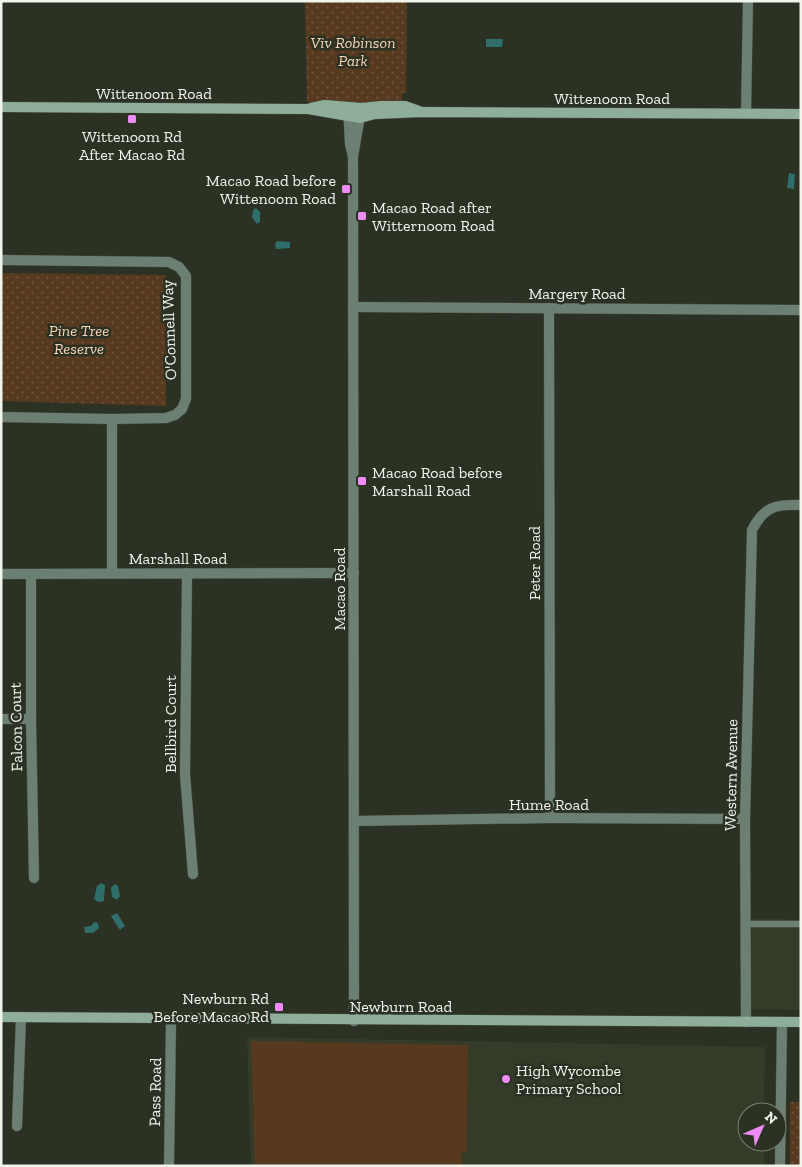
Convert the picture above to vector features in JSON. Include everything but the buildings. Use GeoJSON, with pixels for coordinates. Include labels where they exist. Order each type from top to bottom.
{"type":"FeatureCollection","features":[{"type":"Feature","properties":{"kind":"street"},"geometry":{"type":"LineString","coordinates":[[746,114],[748,1]]}},
{"type":"Feature","properties":{"kind":"street","name":"Wittenoom Road"},"geometry":{"type":"LineString","coordinates":[[1,107],[308,109],[325,105],[348,112],[361,113],[405,106],[423,112],[801,114]]}},
{"type":"Feature","properties":{"kind":"street","name":"Macao Road"},"geometry":{"type":"LineString","coordinates":[[348,112],[353,157],[354,1021]]}},
{"type":"Feature","properties":{"kind":"street","name":"Macao Road"},"geometry":{"type":"LineString","coordinates":[[353,157],[361,113]]}},
{"type":"Feature","properties":{"kind":"street","name":"O'Connell Way"},"geometry":{"type":"LineString","coordinates":[[1,260],[169,262],[179,267],[186,276],[186,399],[182,409],[175,415],[166,418],[112,419],[1,417]]}},
{"type":"Feature","properties":{"kind":"street","name":"Margery Road"},"geometry":{"type":"LineString","coordinates":[[353,307],[801,310]]}},
{"type":"Feature","properties":{"kind":"street","name":"Peter Road"},"geometry":{"type":"LineString","coordinates":[[549,308],[550,818]]}},
{"type":"Feature","properties":{"kind":"street"},"geometry":{"type":"LineString","coordinates":[[112,419],[112,573]]}},
{"type":"Feature","properties":{"kind":"street","name":"Western Avenue"},"geometry":{"type":"LineString","coordinates":[[746,1022],[745,820],[752,530],[765,511],[775,506],[801,505]]}},
{"type":"Feature","properties":{"kind":"street","name":"Bellbird Court"},"geometry":{"type":"LineString","coordinates":[[186,573],[184,775],[193,874]]}},
{"type":"Feature","properties":{"kind":"street","name":"Marshall Road"},"geometry":{"type":"LineString","coordinates":[[1,574],[354,573]]}},
{"type":"Feature","properties":{"kind":"street","name":"Falcon Court"},"geometry":{"type":"LineString","coordinates":[[31,575],[34,878]]}},
{"type":"Feature","properties":{"kind":"street"},"geometry":{"type":"LineString","coordinates":[[1,719],[31,719]]}},
{"type":"Feature","properties":{"kind":"street","name":"Hume Road"},"geometry":{"type":"LineString","coordinates":[[354,821],[550,818],[745,820]]}},
{"type":"Feature","properties":{"kind":"street","name":"Newburn Road"},"geometry":{"type":"LineString","coordinates":[[1,1017],[354,1021],[801,1022]]}},
{"type":"Feature","properties":{"kind":"street"},"geometry":{"type":"LineString","coordinates":[[18,1126],[21,1017]]}},
{"type":"Feature","properties":{"kind":"street","name":"Pass Road"},"geometry":{"type":"LineString","coordinates":[[169,1166],[171,1019]]}},
{"type":"Feature","properties":{"kind":"street"},"geometry":{"type":"LineString","coordinates":[[780,1166],[782,1022]]}},
{"type":"Feature","properties":{"kind":"lane"},"geometry":{"type":"LineString","coordinates":[[745,924],[801,924]]}},
{"type":"Feature","properties":{"kind":"shaded area"},"geometry":{"type":"Polygon","coordinates":[[[745,918],[801,920],[801,1010],[746,1009],[745,918]]]}},
{"type":"Feature","properties":{"kind":"shaded area","name":"High Wycombe Primary School"},"geometry":{"type":"Polygon","coordinates":[[[247,1037],[765,1047],[764,1102],[737,1102],[737,1152],[764,1152],[764,1166],[251,1166],[247,1037]]]}},
{"type":"Feature","properties":{"kind":"green space","name":"Viv Robinson Park"},"geometry":{"type":"Polygon","coordinates":[[[305,1],[407,1],[406,93],[402,93],[402,104],[307,102],[305,1]]]}},
{"type":"Feature","properties":{"kind":"green space","name":"Pine Tree Reserve"},"geometry":{"type":"Polygon","coordinates":[[[1,273],[166,275],[166,406],[1,401],[1,273]]]}},
{"type":"Feature","properties":{"kind":"green space"},"geometry":{"type":"Polygon","coordinates":[[[251,1041],[468,1045],[467,1151],[462,1152],[462,1166],[255,1166],[251,1041]]]}},
{"type":"Feature","properties":{"kind":"green space"},"geometry":{"type":"Polygon","coordinates":[[[790,1102],[801,1102],[801,1166],[790,1166],[790,1102]]]}},
{"type":"Feature","properties":{"kind":"water"},"geometry":{"type":"Polygon","coordinates":[[[486,39],[503,39],[502,47],[486,47],[486,39]]]}},
{"type":"Feature","properties":{"kind":"water"},"geometry":{"type":"Polygon","coordinates":[[[789,173],[795,174],[794,189],[787,188],[789,173]]]}},
{"type":"Feature","properties":{"kind":"water"},"geometry":{"type":"Polygon","coordinates":[[[256,208],[260,212],[260,222],[257,224],[252,218],[253,210],[256,208]]]}},
{"type":"Feature","properties":{"kind":"water"},"geometry":{"type":"Polygon","coordinates":[[[277,241],[290,242],[290,248],[276,249],[275,244],[277,241]]]}},
{"type":"Feature","properties":{"kind":"water"},"geometry":{"type":"Polygon","coordinates":[[[101,883],[105,885],[104,901],[98,902],[94,899],[97,886],[101,883]]]}},
{"type":"Feature","properties":{"kind":"water"},"geometry":{"type":"Polygon","coordinates":[[[115,884],[118,886],[120,896],[117,900],[112,897],[111,888],[115,884]]]}},
{"type":"Feature","properties":{"kind":"water"},"geometry":{"type":"Polygon","coordinates":[[[117,913],[125,926],[120,930],[111,916],[117,913]]]}},
{"type":"Feature","properties":{"kind":"water"},"geometry":{"type":"Polygon","coordinates":[[[94,922],[98,923],[99,928],[93,933],[85,933],[84,927],[91,926],[94,922]]]}},
{"type":"Feature","properties":{"kind":"place","name":"Wittenoom Rd After Macao Rd"},"geometry":{"type":"Point","coordinates":[132,119]}},
{"type":"Feature","properties":{"kind":"place","name":"Macao Road before Wittenoom Road"},"geometry":{"type":"Point","coordinates":[346,189]}},
{"type":"Feature","properties":{"kind":"place","name":"Macao Road after Witternoom Road"},"geometry":{"type":"Point","coordinates":[362,216]}},
{"type":"Feature","properties":{"kind":"place","name":"Macao Road before Marshall Road"},"geometry":{"type":"Point","coordinates":[362,481]}},
{"type":"Feature","properties":{"kind":"place","name":"Newburn Rd Before Macao Rd"},"geometry":{"type":"Point","coordinates":[279,1007]}},
{"type":"Feature","properties":{"kind":"place","name":"High Wycombe Primary School"},"geometry":{"type":"Point","coordinates":[506,1079]}}]}
